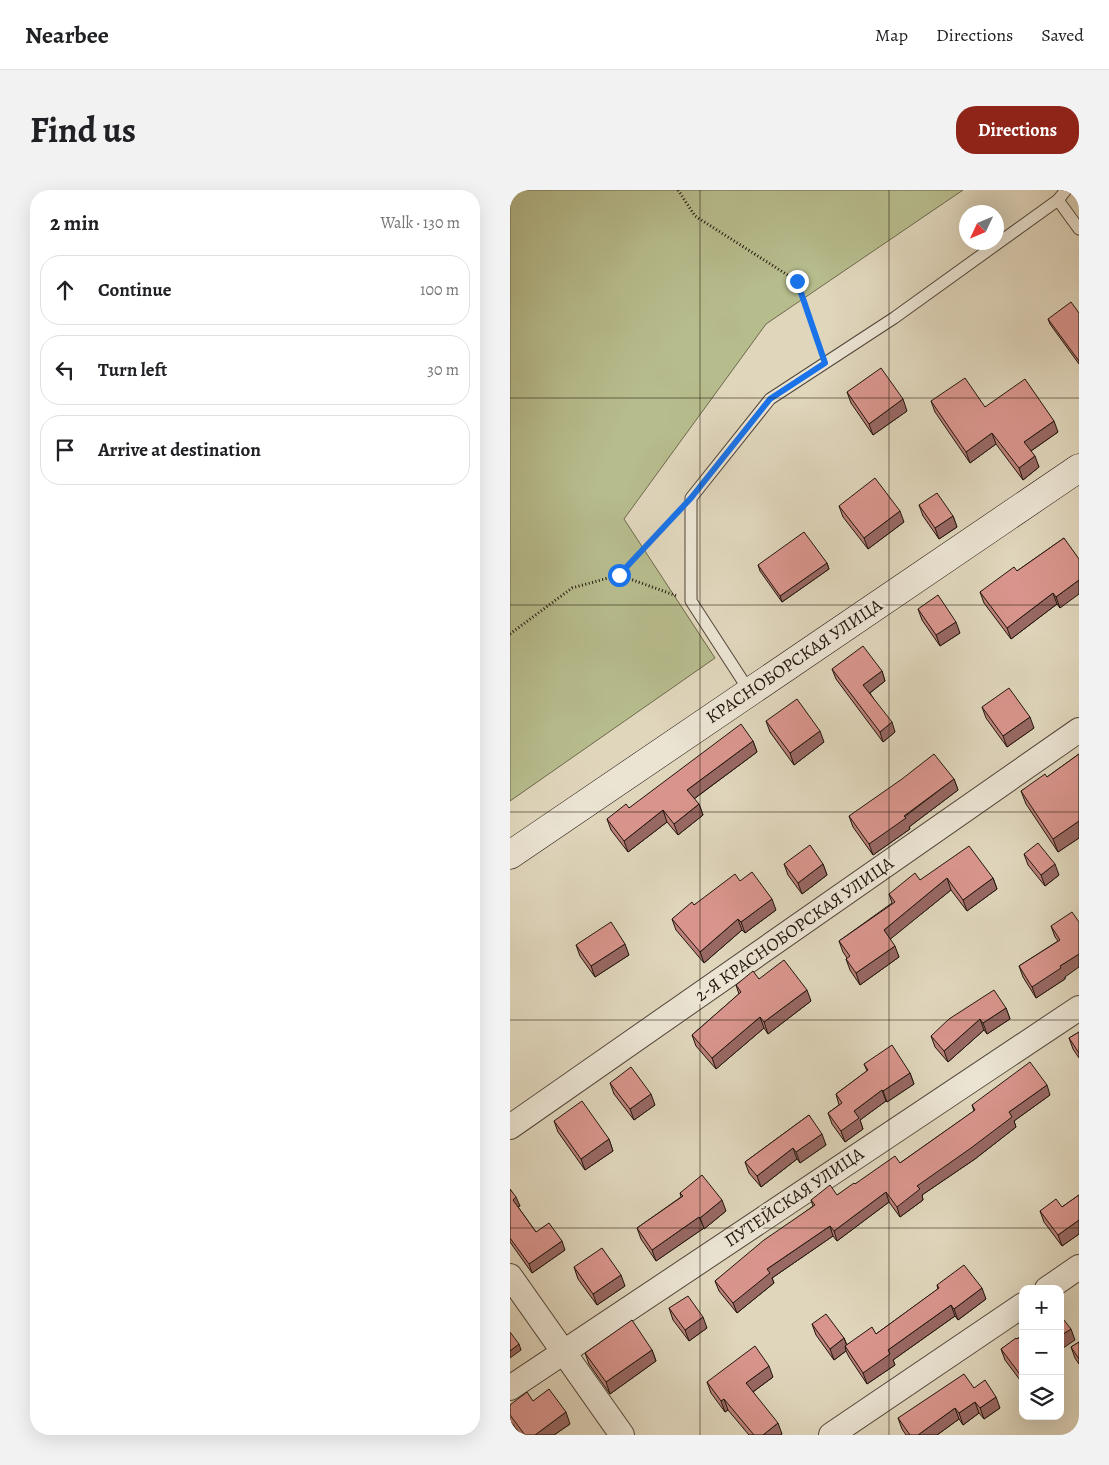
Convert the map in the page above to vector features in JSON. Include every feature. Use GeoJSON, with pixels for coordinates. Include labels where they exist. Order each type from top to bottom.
{"type":"FeatureCollection","features":[{"type":"Feature","properties":{"kind":"street","name":"КРАСНОБОРСКАЯ УЛИЦА"},"geometry":{"type":"LineString","coordinates":[[510,855],[1079,468]]}},
{"type":"Feature","properties":{"kind":"street","name":"2-Я КРАСНОБОРСКАЯ УЛИЦА"},"geometry":{"type":"LineString","coordinates":[[510,1127],[1079,730]]}},
{"type":"Feature","properties":{"kind":"street","name":"ПУТЕЙСКАЯ УЛИЦА"},"geometry":{"type":"LineString","coordinates":[[510,1388],[1079,1008]]}},
{"type":"Feature","properties":{"kind":"street"},"geometry":{"type":"LineString","coordinates":[[1053,1285],[1079,1267]]}},
{"type":"Feature","properties":{"kind":"street"},"geometry":{"type":"LineString","coordinates":[[510,1276],[622,1435]]}},
{"type":"Feature","properties":{"kind":"street"},"geometry":{"type":"LineString","coordinates":[[831,1435],[1019,1308]]}},
{"type":"Feature","properties":{"kind":"lane"},"geometry":{"type":"LineString","coordinates":[[750,692],[691,601],[691,498],[770,399],[894,318],[1058,200],[1066,190]]}},
{"type":"Feature","properties":{"kind":"lane"},"geometry":{"type":"LineString","coordinates":[[1058,200],[1079,229]]}},
{"type":"Feature","properties":{"kind":"path"},"geometry":{"type":"LineString","coordinates":[[678,190],[695,216],[797,281],[825,363]]}},
{"type":"Feature","properties":{"kind":"path"},"geometry":{"type":"LineString","coordinates":[[510,634],[572,588],[619,575],[691,498]]}},
{"type":"Feature","properties":{"kind":"path"},"geometry":{"type":"LineString","coordinates":[[619,575],[691,601]]}},
{"type":"Feature","properties":{"kind":"green space"},"geometry":{"type":"Polygon","coordinates":[[[510,190],[963,190],[766,324],[624,519],[715,658],[510,801],[510,190]]]}},
{"type":"Feature","properties":{"kind":"building"},"geometry":{"type":"Polygon","coordinates":[[[1071,302],[1079,313],[1079,361],[1048,319],[1071,302]]]}},
{"type":"Feature","properties":{"kind":"building"},"geometry":{"type":"Polygon","coordinates":[[[881,368],[903,399],[869,424],[847,392],[881,368]]]}},
{"type":"Feature","properties":{"kind":"building"},"geometry":{"type":"Polygon","coordinates":[[[965,378],[985,407],[1025,379],[1054,421],[1024,442],[1035,456],[1019,468],[992,433],[966,452],[931,401],[965,378]]]}},
{"type":"Feature","properties":{"kind":"building"},"geometry":{"type":"Polygon","coordinates":[[[875,478],[900,511],[864,538],[839,506],[875,478]]]}},
{"type":"Feature","properties":{"kind":"building"},"geometry":{"type":"Polygon","coordinates":[[[937,493],[953,516],[935,528],[919,505],[937,493]]]}},
{"type":"Feature","properties":{"kind":"building"},"geometry":{"type":"Polygon","coordinates":[[[804,532],[827,563],[780,596],[758,565],[804,532]]]}},
{"type":"Feature","properties":{"kind":"building"},"geometry":{"type":"Polygon","coordinates":[[[1064,538],[1079,559],[1079,580],[1056,597],[1053,593],[1007,628],[980,592],[1014,567],[1017,571],[1064,538]]]}},
{"type":"Feature","properties":{"kind":"building"},"geometry":{"type":"Polygon","coordinates":[[[938,595],[956,622],[936,635],[918,609],[938,595]]]}},
{"type":"Feature","properties":{"kind":"building"},"geometry":{"type":"Polygon","coordinates":[[[863,646],[882,671],[863,685],[892,722],[880,732],[832,669],[863,646]]]}},
{"type":"Feature","properties":{"kind":"building"},"geometry":{"type":"Polygon","coordinates":[[[1009,688],[1030,717],[1003,736],[982,707],[1009,688]]]}},
{"type":"Feature","properties":{"kind":"building"},"geometry":{"type":"Polygon","coordinates":[[[797,699],[820,731],[790,753],[766,721],[797,699]]]}},
{"type":"Feature","properties":{"kind":"building"},"geometry":{"type":"Polygon","coordinates":[[[741,724],[753,741],[687,790],[699,804],[674,824],[663,810],[624,841],[607,819],[626,804],[629,808],[741,724]]]}},
{"type":"Feature","properties":{"kind":"building"},"geometry":{"type":"Polygon","coordinates":[[[934,754],[954,779],[904,816],[906,818],[869,844],[849,816],[934,754]]]}},
{"type":"Feature","properties":{"kind":"building"},"geometry":{"type":"Polygon","coordinates":[[[1079,754],[1079,821],[1053,839],[1021,791],[1045,774],[1047,777],[1079,754]]]}},
{"type":"Feature","properties":{"kind":"building"},"geometry":{"type":"Polygon","coordinates":[[[1038,843],[1055,864],[1041,875],[1024,854],[1038,843]]]}},
{"type":"Feature","properties":{"kind":"building"},"geometry":{"type":"Polygon","coordinates":[[[810,845],[823,864],[798,883],[784,864],[810,845]]]}},
{"type":"Feature","properties":{"kind":"building"},"geometry":{"type":"Polygon","coordinates":[[[969,846],[993,878],[963,900],[947,878],[884,930],[895,946],[856,973],[846,959],[850,956],[839,941],[895,902],[889,894],[915,873],[920,880],[969,846]]]}},
{"type":"Feature","properties":{"kind":"building"},"geometry":{"type":"Polygon","coordinates":[[[752,872],[772,899],[741,922],[738,919],[700,952],[672,919],[692,902],[694,905],[735,874],[740,881],[752,872]]]}},
{"type":"Feature","properties":{"kind":"building"},"geometry":{"type":"Polygon","coordinates":[[[1072,912],[1079,922],[1079,954],[1032,987],[1019,966],[1060,940],[1051,926],[1072,912]]]}},
{"type":"Feature","properties":{"kind":"building"},"geometry":{"type":"Polygon","coordinates":[[[611,922],[625,944],[591,966],[576,945],[611,922]]]}},
{"type":"Feature","properties":{"kind":"building"},"geometry":{"type":"Polygon","coordinates":[[[784,960],[807,990],[764,1022],[760,1017],[712,1058],[692,1035],[741,992],[736,985],[753,971],[759,979],[784,960]]]}},
{"type":"Feature","properties":{"kind":"building"},"geometry":{"type":"Polygon","coordinates":[[[994,990],[1006,1008],[983,1023],[980,1019],[944,1051],[931,1036],[949,1019],[994,990]]]}},
{"type":"Feature","properties":{"kind":"building"},"geometry":{"type":"Polygon","coordinates":[[[1079,1032],[1079,1053],[1069,1038],[1079,1032]]]}},
{"type":"Feature","properties":{"kind":"building"},"geometry":{"type":"Polygon","coordinates":[[[892,1045],[910,1073],[882,1090],[854,1111],[859,1118],[841,1131],[828,1113],[842,1103],[836,1094],[868,1070],[864,1064],[892,1045]]]}},
{"type":"Feature","properties":{"kind":"building"},"geometry":{"type":"Polygon","coordinates":[[[1030,1062],[1047,1085],[1009,1112],[1012,1117],[917,1186],[920,1189],[897,1207],[886,1192],[834,1231],[830,1226],[767,1269],[770,1273],[733,1303],[715,1281],[764,1240],[815,1205],[811,1200],[830,1185],[837,1195],[895,1156],[900,1163],[975,1110],[972,1105],[1030,1062]]]}},
{"type":"Feature","properties":{"kind":"building"},"geometry":{"type":"Polygon","coordinates":[[[631,1067],[651,1094],[630,1109],[610,1083],[631,1067]]]}},
{"type":"Feature","properties":{"kind":"building"},"geometry":{"type":"Polygon","coordinates":[[[582,1101],[609,1139],[581,1159],[554,1121],[582,1101]]]}},
{"type":"Feature","properties":{"kind":"building"},"geometry":{"type":"Polygon","coordinates":[[[809,1115],[822,1134],[796,1152],[793,1148],[757,1176],[745,1162],[809,1115]]]}},
{"type":"Feature","properties":{"kind":"building"},"geometry":{"type":"Polygon","coordinates":[[[702,1175],[722,1200],[700,1218],[652,1250],[637,1228],[683,1196],[680,1193],[702,1175]]]}},
{"type":"Feature","properties":{"kind":"building"},"geometry":{"type":"Polygon","coordinates":[[[510,1189],[516,1197],[513,1200],[536,1232],[549,1223],[562,1241],[529,1264],[510,1238],[510,1189]]]}},
{"type":"Feature","properties":{"kind":"building"},"geometry":{"type":"Polygon","coordinates":[[[1079,1195],[1079,1220],[1058,1235],[1040,1211],[1056,1199],[1062,1207],[1079,1195]]]}},
{"type":"Feature","properties":{"kind":"building"},"geometry":{"type":"Polygon","coordinates":[[[602,1248],[621,1275],[593,1294],[574,1267],[602,1248]]]}},
{"type":"Feature","properties":{"kind":"building"},"geometry":{"type":"Polygon","coordinates":[[[964,1265],[982,1288],[954,1309],[951,1305],[888,1350],[890,1354],[863,1373],[845,1346],[872,1327],[876,1334],[939,1288],[937,1285],[964,1265]]]}},
{"type":"Feature","properties":{"kind":"building"},"geometry":{"type":"Polygon","coordinates":[[[688,1296],[703,1317],[685,1330],[669,1308],[688,1296]]]}},
{"type":"Feature","properties":{"kind":"building"},"geometry":{"type":"Polygon","coordinates":[[[826,1314],[844,1338],[830,1349],[812,1324],[826,1314]]]}},
{"type":"Feature","properties":{"kind":"building"},"geometry":{"type":"Polygon","coordinates":[[[632,1320],[652,1350],[606,1382],[585,1353],[632,1320]]]}},
{"type":"Feature","properties":{"kind":"building"},"geometry":{"type":"Polygon","coordinates":[[[1064,1320],[1071,1329],[1064,1333],[1064,1320]]]}},
{"type":"Feature","properties":{"kind":"building"},"geometry":{"type":"Polygon","coordinates":[[[510,1332],[519,1344],[510,1351],[510,1332]]]}},
{"type":"Feature","properties":{"kind":"building"},"geometry":{"type":"Polygon","coordinates":[[[1019,1338],[1019,1373],[1001,1349],[1019,1338]]]}},
{"type":"Feature","properties":{"kind":"building"},"geometry":{"type":"Polygon","coordinates":[[[1079,1342],[1079,1359],[1071,1347],[1079,1342]]]}},
{"type":"Feature","properties":{"kind":"building"},"geometry":{"type":"Polygon","coordinates":[[[755,1346],[769,1366],[746,1383],[778,1423],[763,1435],[754,1435],[724,1399],[721,1401],[707,1382],[755,1346]]]}},
{"type":"Feature","properties":{"kind":"building"},"geometry":{"type":"Polygon","coordinates":[[[964,1374],[974,1388],[985,1380],[996,1397],[980,1408],[975,1402],[959,1413],[955,1408],[918,1435],[910,1435],[898,1418],[964,1374]]]}},
{"type":"Feature","properties":{"kind":"building"},"geometry":{"type":"Polygon","coordinates":[[[549,1389],[566,1412],[535,1435],[525,1435],[510,1415],[510,1405],[527,1392],[533,1401],[549,1389]]]}},
{"type":"Feature","properties":{"kind":"route"},"geometry":{"type":"LineString","coordinates":[[619,575],[691,498],[770,399],[825,363],[797,281]]}}]}
